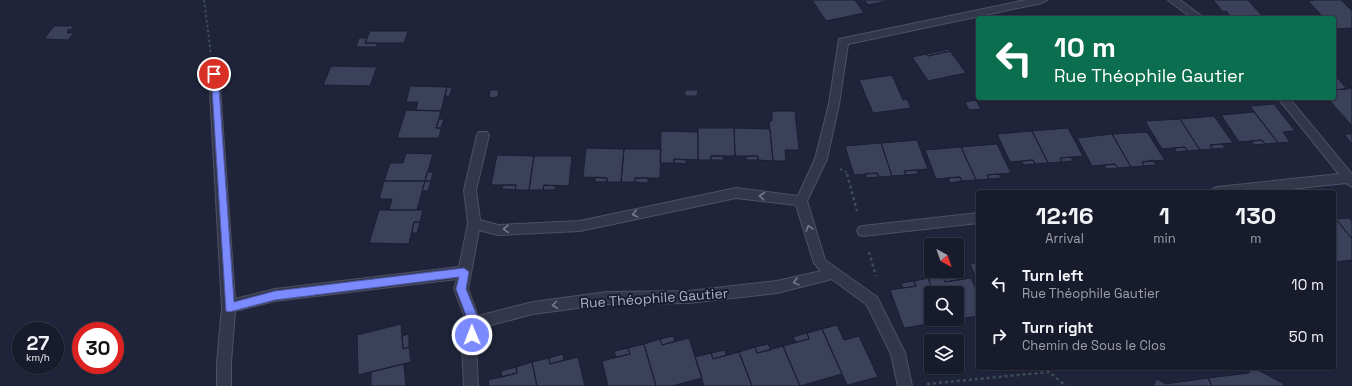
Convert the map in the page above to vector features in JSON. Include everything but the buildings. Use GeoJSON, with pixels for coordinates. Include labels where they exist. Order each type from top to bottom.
{"type":"FeatureCollection","features":[{"type":"Feature","properties":{"kind":"street"},"geometry":{"type":"LineString","coordinates":[[905,386],[898,353],[872,301],[820,263],[801,201],[820,159],[834,104],[843,41],[1042,0]]}},
{"type":"Feature","properties":{"kind":"street"},"geometry":{"type":"LineString","coordinates":[[1173,0],[1196,16]]}},
{"type":"Feature","properties":{"kind":"street"},"geometry":{"type":"LineString","coordinates":[[214,74],[229,307],[224,363],[224,386]]}},
{"type":"Feature","properties":{"kind":"street"},"geometry":{"type":"LineString","coordinates":[[1285,100],[1350,180]]}},
{"type":"Feature","properties":{"kind":"street"},"geometry":{"type":"LineString","coordinates":[[471,386],[469,346],[474,323],[461,289],[474,224],[470,190],[483,135]]}},
{"type":"Feature","properties":{"kind":"street"},"geometry":{"type":"LineString","coordinates":[[1239,190],[1350,180]]}},
{"type":"Feature","properties":{"kind":"street"},"geometry":{"type":"LineString","coordinates":[[474,224],[498,230],[580,226],[736,193],[801,201]]}},
{"type":"Feature","properties":{"kind":"street"},"geometry":{"type":"LineString","coordinates":[[863,231],[976,218]]}},
{"type":"Feature","properties":{"kind":"street"},"geometry":{"type":"LineString","coordinates":[[229,307],[275,295],[464,272]]}},
{"type":"Feature","properties":{"kind":"street","name":"Rue Théophile Gautier"},"geometry":{"type":"LineString","coordinates":[[474,323],[533,308],[607,298],[688,297],[770,288],[834,273]]}},
{"type":"Feature","properties":{"kind":"path"},"geometry":{"type":"LineString","coordinates":[[204,0],[214,74]]}},
{"type":"Feature","properties":{"kind":"path"},"geometry":{"type":"LineString","coordinates":[[820,159],[846,172],[873,264]]}},
{"type":"Feature","properties":{"kind":"path"},"geometry":{"type":"LineString","coordinates":[[942,382],[1049,372],[1066,386]]}},
{"type":"Feature","properties":{"kind":"route"},"geometry":{"type":"LineString","coordinates":[[214,74],[229,307],[275,295],[464,272],[461,289],[474,323],[472,335]]}}]}
